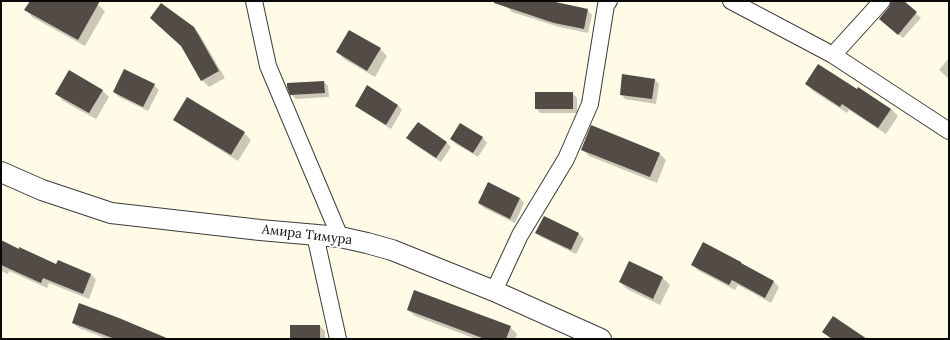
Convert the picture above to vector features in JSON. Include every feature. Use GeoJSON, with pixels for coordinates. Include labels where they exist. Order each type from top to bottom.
{"type":"FeatureCollection","features":[{"type":"Feature","properties":{"kind":"street"},"geometry":{"type":"LineString","coordinates":[[254,1],[268,66],[340,237]]}},
{"type":"Feature","properties":{"kind":"street"},"geometry":{"type":"LineString","coordinates":[[731,1],[833,55],[949,131]]}},
{"type":"Feature","properties":{"kind":"street"},"geometry":{"type":"LineString","coordinates":[[833,55],[882,1]]}},
{"type":"Feature","properties":{"kind":"street"},"geometry":{"type":"LineString","coordinates":[[494,291],[520,236],[566,159],[590,104],[604,2]]}},
{"type":"Feature","properties":{"kind":"street","name":"Амира Тимура"},"geometry":{"type":"LineString","coordinates":[[1,172],[42,190],[110,213],[340,237],[367,243],[392,250],[494,291],[602,339]]}},
{"type":"Feature","properties":{"kind":"street"},"geometry":{"type":"LineString","coordinates":[[315,235],[338,339]]}},
{"type":"Feature","properties":{"kind":"building"},"geometry":{"type":"Polygon","coordinates":[[[30,1],[100,1],[78,40],[24,10],[30,1]]]}},
{"type":"Feature","properties":{"kind":"building"},"geometry":{"type":"Polygon","coordinates":[[[494,1],[551,1],[588,9],[584,29],[554,23],[494,3],[494,1]]]}},
{"type":"Feature","properties":{"kind":"building"},"geometry":{"type":"Polygon","coordinates":[[[891,1],[904,1],[917,12],[898,35],[879,19],[889,7],[891,1]]]}},
{"type":"Feature","properties":{"kind":"building"},"geometry":{"type":"Polygon","coordinates":[[[161,3],[194,27],[219,71],[201,81],[181,46],[150,18],[161,3]]]}},
{"type":"Feature","properties":{"kind":"building"},"geometry":{"type":"Polygon","coordinates":[[[349,30],[381,48],[367,71],[336,52],[349,30]]]}},
{"type":"Feature","properties":{"kind":"building"},"geometry":{"type":"Polygon","coordinates":[[[818,64],[857,89],[858,87],[891,109],[878,128],[842,104],[840,107],[805,84],[818,64]]]}},
{"type":"Feature","properties":{"kind":"building"},"geometry":{"type":"Polygon","coordinates":[[[124,69],[155,84],[143,107],[113,92],[124,69]]]}},
{"type":"Feature","properties":{"kind":"building"},"geometry":{"type":"Polygon","coordinates":[[[69,70],[103,90],[89,113],[55,94],[69,70]]]}},
{"type":"Feature","properties":{"kind":"building"},"geometry":{"type":"Polygon","coordinates":[[[622,74],[655,79],[652,99],[620,95],[622,74]]]}},
{"type":"Feature","properties":{"kind":"building"},"geometry":{"type":"Polygon","coordinates":[[[324,81],[325,93],[290,95],[287,87],[287,83],[324,81]]]}},
{"type":"Feature","properties":{"kind":"building"},"geometry":{"type":"Polygon","coordinates":[[[367,85],[398,105],[386,125],[355,106],[367,85]]]}},
{"type":"Feature","properties":{"kind":"building"},"geometry":{"type":"Polygon","coordinates":[[[535,92],[573,92],[573,109],[535,109],[535,92]]]}},
{"type":"Feature","properties":{"kind":"building"},"geometry":{"type":"Polygon","coordinates":[[[187,97],[245,132],[231,155],[173,120],[187,97]]]}},
{"type":"Feature","properties":{"kind":"building"},"geometry":{"type":"Polygon","coordinates":[[[418,122],[447,142],[436,158],[406,138],[418,122]]]}},
{"type":"Feature","properties":{"kind":"building"},"geometry":{"type":"Polygon","coordinates":[[[460,123],[483,137],[473,153],[450,139],[460,123]]]}},
{"type":"Feature","properties":{"kind":"building"},"geometry":{"type":"Polygon","coordinates":[[[591,125],[660,153],[650,177],[581,150],[591,125]]]}},
{"type":"Feature","properties":{"kind":"building"},"geometry":{"type":"Polygon","coordinates":[[[488,182],[520,198],[510,219],[478,203],[488,182]]]}},
{"type":"Feature","properties":{"kind":"building"},"geometry":{"type":"Polygon","coordinates":[[[544,216],[579,233],[571,250],[535,233],[544,216]]]}},
{"type":"Feature","properties":{"kind":"building"},"geometry":{"type":"Polygon","coordinates":[[[1,240],[56,264],[58,260],[91,274],[83,294],[43,278],[41,283],[1,265],[1,240]]]}},
{"type":"Feature","properties":{"kind":"building"},"geometry":{"type":"Polygon","coordinates":[[[703,242],[774,281],[765,298],[732,280],[729,285],[691,265],[703,242]]]}},
{"type":"Feature","properties":{"kind":"building"},"geometry":{"type":"Polygon","coordinates":[[[629,261],[663,277],[653,299],[619,282],[629,261]]]}},
{"type":"Feature","properties":{"kind":"building"},"geometry":{"type":"Polygon","coordinates":[[[414,290],[511,326],[506,339],[485,339],[407,310],[414,290]]]}},
{"type":"Feature","properties":{"kind":"building"},"geometry":{"type":"Polygon","coordinates":[[[79,303],[169,339],[115,339],[72,323],[79,303]]]}},
{"type":"Feature","properties":{"kind":"building"},"geometry":{"type":"Polygon","coordinates":[[[833,316],[867,339],[832,339],[822,332],[833,316]]]}},
{"type":"Feature","properties":{"kind":"building"},"geometry":{"type":"Polygon","coordinates":[[[290,325],[320,325],[320,339],[290,339],[290,325]]]}}]}
